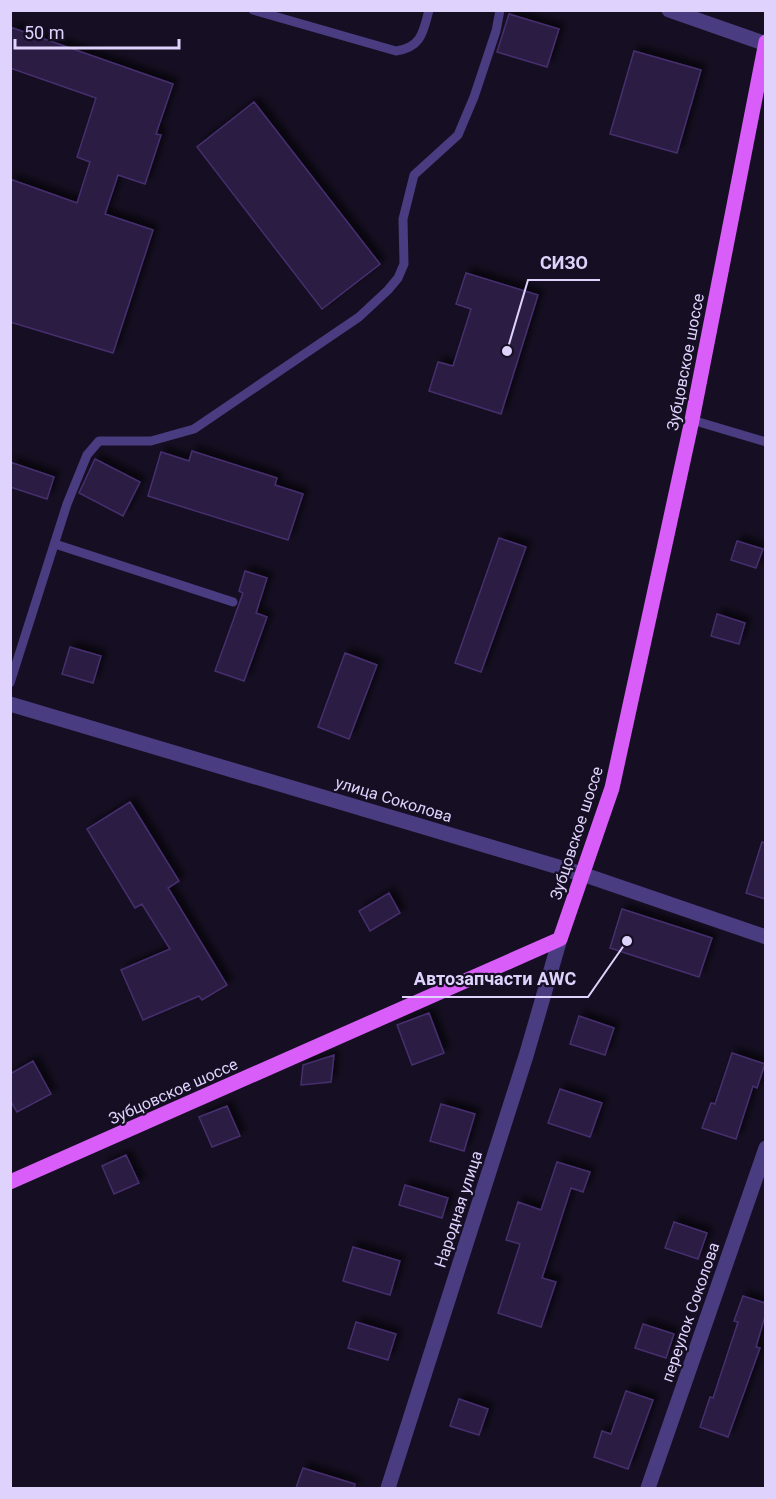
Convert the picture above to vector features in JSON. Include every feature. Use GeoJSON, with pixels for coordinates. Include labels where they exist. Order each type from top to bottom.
{"type":"FeatureCollection","features":[{"type":"Feature","properties":{"kind":"main road","name":"Зубцовское шоссе"},"geometry":{"type":"LineString","coordinates":[[10,1182],[560,939],[612,788],[692,420],[765,43]]}},
{"type":"Feature","properties":{"kind":"street"},"geometry":{"type":"LineString","coordinates":[[669,10],[765,43]]}},
{"type":"Feature","properties":{"kind":"street","name":"улица Соколова"},"geometry":{"type":"LineString","coordinates":[[10,704],[582,873],[765,937]]}},
{"type":"Feature","properties":{"kind":"street","name":"Народная улица"},"geometry":{"type":"LineString","coordinates":[[388,1488],[526,1056],[560,939]]}},
{"type":"Feature","properties":{"kind":"street","name":"переулок Соколова"},"geometry":{"type":"LineString","coordinates":[[648,1488],[765,1148]]}},
{"type":"Feature","properties":{"kind":"lane"},"geometry":{"type":"LineString","coordinates":[[253,10],[396,51],[411,47],[421,37],[429,10]]}},
{"type":"Feature","properties":{"kind":"lane"},"geometry":{"type":"LineString","coordinates":[[10,683],[67,504],[87,455],[99,441],[151,441],[194,429],[359,317],[398,278],[404,264],[403,219],[414,175],[458,135],[474,97],[496,31],[500,10]]}},
{"type":"Feature","properties":{"kind":"lane"},"geometry":{"type":"LineString","coordinates":[[692,420],[765,442]]}},
{"type":"Feature","properties":{"kind":"lane"},"geometry":{"type":"LineString","coordinates":[[55,544],[233,602]]}},
{"type":"Feature","properties":{"kind":"building"},"geometry":{"type":"Polygon","coordinates":[[[509,14],[559,29],[547,67],[497,52],[509,14]]]}},
{"type":"Feature","properties":{"kind":"building"},"geometry":{"type":"Polygon","coordinates":[[[10,27],[173,84],[156,134],[161,135],[145,184],[118,175],[105,214],[153,230],[113,353],[10,322],[10,179],[77,203],[90,162],[77,157],[96,98],[10,68],[10,27]]]}},
{"type":"Feature","properties":{"kind":"building"},"geometry":{"type":"Polygon","coordinates":[[[634,51],[701,70],[677,153],[610,134],[634,51]]]}},
{"type":"Feature","properties":{"kind":"building"},"geometry":{"type":"Polygon","coordinates":[[[254,102],[380,264],[322,309],[197,147],[254,102]]]}},
{"type":"Feature","properties":{"kind":"building"},"geometry":{"type":"Polygon","coordinates":[[[466,273],[538,295],[501,414],[429,391],[438,362],[453,366],[471,309],[456,304],[466,273]]]}},
{"type":"Feature","properties":{"kind":"building"},"geometry":{"type":"Polygon","coordinates":[[[192,451],[277,478],[275,485],[303,494],[288,540],[148,496],[161,452],[189,461],[192,451]]]}},
{"type":"Feature","properties":{"kind":"building"},"geometry":{"type":"Polygon","coordinates":[[[95,459],[140,482],[123,516],[79,493],[95,459]]]}},
{"type":"Feature","properties":{"kind":"building"},"geometry":{"type":"Polygon","coordinates":[[[10,462],[54,477],[47,499],[10,487],[10,462]]]}},
{"type":"Feature","properties":{"kind":"building"},"geometry":{"type":"Polygon","coordinates":[[[499,538],[526,547],[481,672],[455,663],[499,538]]]}},
{"type":"Feature","properties":{"kind":"building"},"geometry":{"type":"Polygon","coordinates":[[[737,541],[763,549],[756,568],[731,560],[737,541]]]}},
{"type":"Feature","properties":{"kind":"building"},"geometry":{"type":"Polygon","coordinates":[[[245,571],[267,578],[256,613],[267,617],[244,681],[215,671],[243,593],[239,591],[245,571]]]}},
{"type":"Feature","properties":{"kind":"building"},"geometry":{"type":"Polygon","coordinates":[[[717,614],[745,623],[739,644],[711,636],[717,614]]]}},
{"type":"Feature","properties":{"kind":"building"},"geometry":{"type":"Polygon","coordinates":[[[70,647],[101,656],[93,683],[62,674],[70,647]]]}},
{"type":"Feature","properties":{"kind":"building"},"geometry":{"type":"Polygon","coordinates":[[[345,653],[377,665],[349,739],[318,727],[345,653]]]}},
{"type":"Feature","properties":{"kind":"building"},"geometry":{"type":"Polygon","coordinates":[[[130,802],[179,881],[168,888],[227,985],[202,1000],[199,996],[143,1020],[121,970],[170,949],[142,904],[135,908],[87,829],[130,802]]]}},
{"type":"Feature","properties":{"kind":"building"},"geometry":{"type":"Polygon","coordinates":[[[762,842],[765,843],[765,899],[746,893],[762,842]]]}},
{"type":"Feature","properties":{"kind":"building"},"geometry":{"type":"Polygon","coordinates":[[[389,893],[400,913],[370,931],[359,911],[389,893]]]}},
{"type":"Feature","properties":{"kind":"building"},"geometry":{"type":"Polygon","coordinates":[[[622,909],[712,938],[699,977],[610,948],[622,909]]]}},
{"type":"Feature","properties":{"kind":"building"},"geometry":{"type":"Polygon","coordinates":[[[429,1013],[444,1053],[412,1065],[397,1025],[429,1013]]]}},
{"type":"Feature","properties":{"kind":"building"},"geometry":{"type":"Polygon","coordinates":[[[579,1016],[614,1028],[605,1055],[570,1044],[579,1016]]]}},
{"type":"Feature","properties":{"kind":"building"},"geometry":{"type":"Polygon","coordinates":[[[732,1053],[765,1064],[757,1088],[753,1086],[736,1139],[702,1128],[711,1103],[715,1104],[732,1053]]]}},
{"type":"Feature","properties":{"kind":"building"},"geometry":{"type":"Polygon","coordinates":[[[334,1055],[331,1082],[301,1085],[303,1065],[334,1055]]]}},
{"type":"Feature","properties":{"kind":"building"},"geometry":{"type":"Polygon","coordinates":[[[33,1061],[51,1094],[17,1112],[10,1100],[10,1074],[33,1061]]]}},
{"type":"Feature","properties":{"kind":"building"},"geometry":{"type":"Polygon","coordinates":[[[560,1089],[602,1103],[590,1137],[548,1123],[560,1089]]]}},
{"type":"Feature","properties":{"kind":"building"},"geometry":{"type":"Polygon","coordinates":[[[441,1104],[475,1114],[464,1151],[430,1141],[441,1104]]]}},
{"type":"Feature","properties":{"kind":"building"},"geometry":{"type":"Polygon","coordinates":[[[227,1106],[240,1136],[212,1147],[199,1117],[227,1106]]]}},
{"type":"Feature","properties":{"kind":"building"},"geometry":{"type":"Polygon","coordinates":[[[126,1155],[139,1183],[114,1194],[102,1166],[126,1155]]]}},
{"type":"Feature","properties":{"kind":"building"},"geometry":{"type":"Polygon","coordinates":[[[557,1162],[590,1172],[583,1192],[571,1188],[542,1278],[556,1282],[541,1327],[498,1313],[520,1244],[506,1240],[518,1202],[541,1210],[557,1162]]]}},
{"type":"Feature","properties":{"kind":"building"},"geometry":{"type":"Polygon","coordinates":[[[405,1185],[448,1198],[442,1218],[399,1205],[405,1185]]]}},
{"type":"Feature","properties":{"kind":"building"},"geometry":{"type":"Polygon","coordinates":[[[674,1222],[707,1233],[698,1259],[665,1248],[674,1222]]]}},
{"type":"Feature","properties":{"kind":"building"},"geometry":{"type":"Polygon","coordinates":[[[353,1247],[400,1261],[390,1295],[343,1281],[353,1247]]]}},
{"type":"Feature","properties":{"kind":"building"},"geometry":{"type":"Polygon","coordinates":[[[743,1296],[765,1303],[765,1316],[756,1347],[760,1348],[728,1437],[700,1427],[710,1397],[713,1398],[738,1322],[734,1321],[743,1296]]]}},
{"type":"Feature","properties":{"kind":"building"},"geometry":{"type":"Polygon","coordinates":[[[356,1322],[396,1334],[388,1360],[348,1348],[356,1322]]]}},
{"type":"Feature","properties":{"kind":"building"},"geometry":{"type":"Polygon","coordinates":[[[643,1324],[674,1334],[666,1358],[635,1348],[643,1324]]]}},
{"type":"Feature","properties":{"kind":"building"},"geometry":{"type":"Polygon","coordinates":[[[626,1391],[653,1400],[628,1469],[594,1457],[602,1431],[611,1434],[626,1391]]]}},
{"type":"Feature","properties":{"kind":"building"},"geometry":{"type":"Polygon","coordinates":[[[459,1399],[488,1409],[479,1435],[450,1426],[459,1399]]]}},
{"type":"Feature","properties":{"kind":"building"},"geometry":{"type":"Polygon","coordinates":[[[303,1468],[355,1484],[354,1488],[296,1488],[303,1468]]]}},
{"type":"Feature","properties":{"kind":"place","name":"СИЗО"},"geometry":{"type":"Point","coordinates":[507,351]}},
{"type":"Feature","properties":{"kind":"place","name":"Автозапчасти AWC"},"geometry":{"type":"Point","coordinates":[627,941]}}]}
